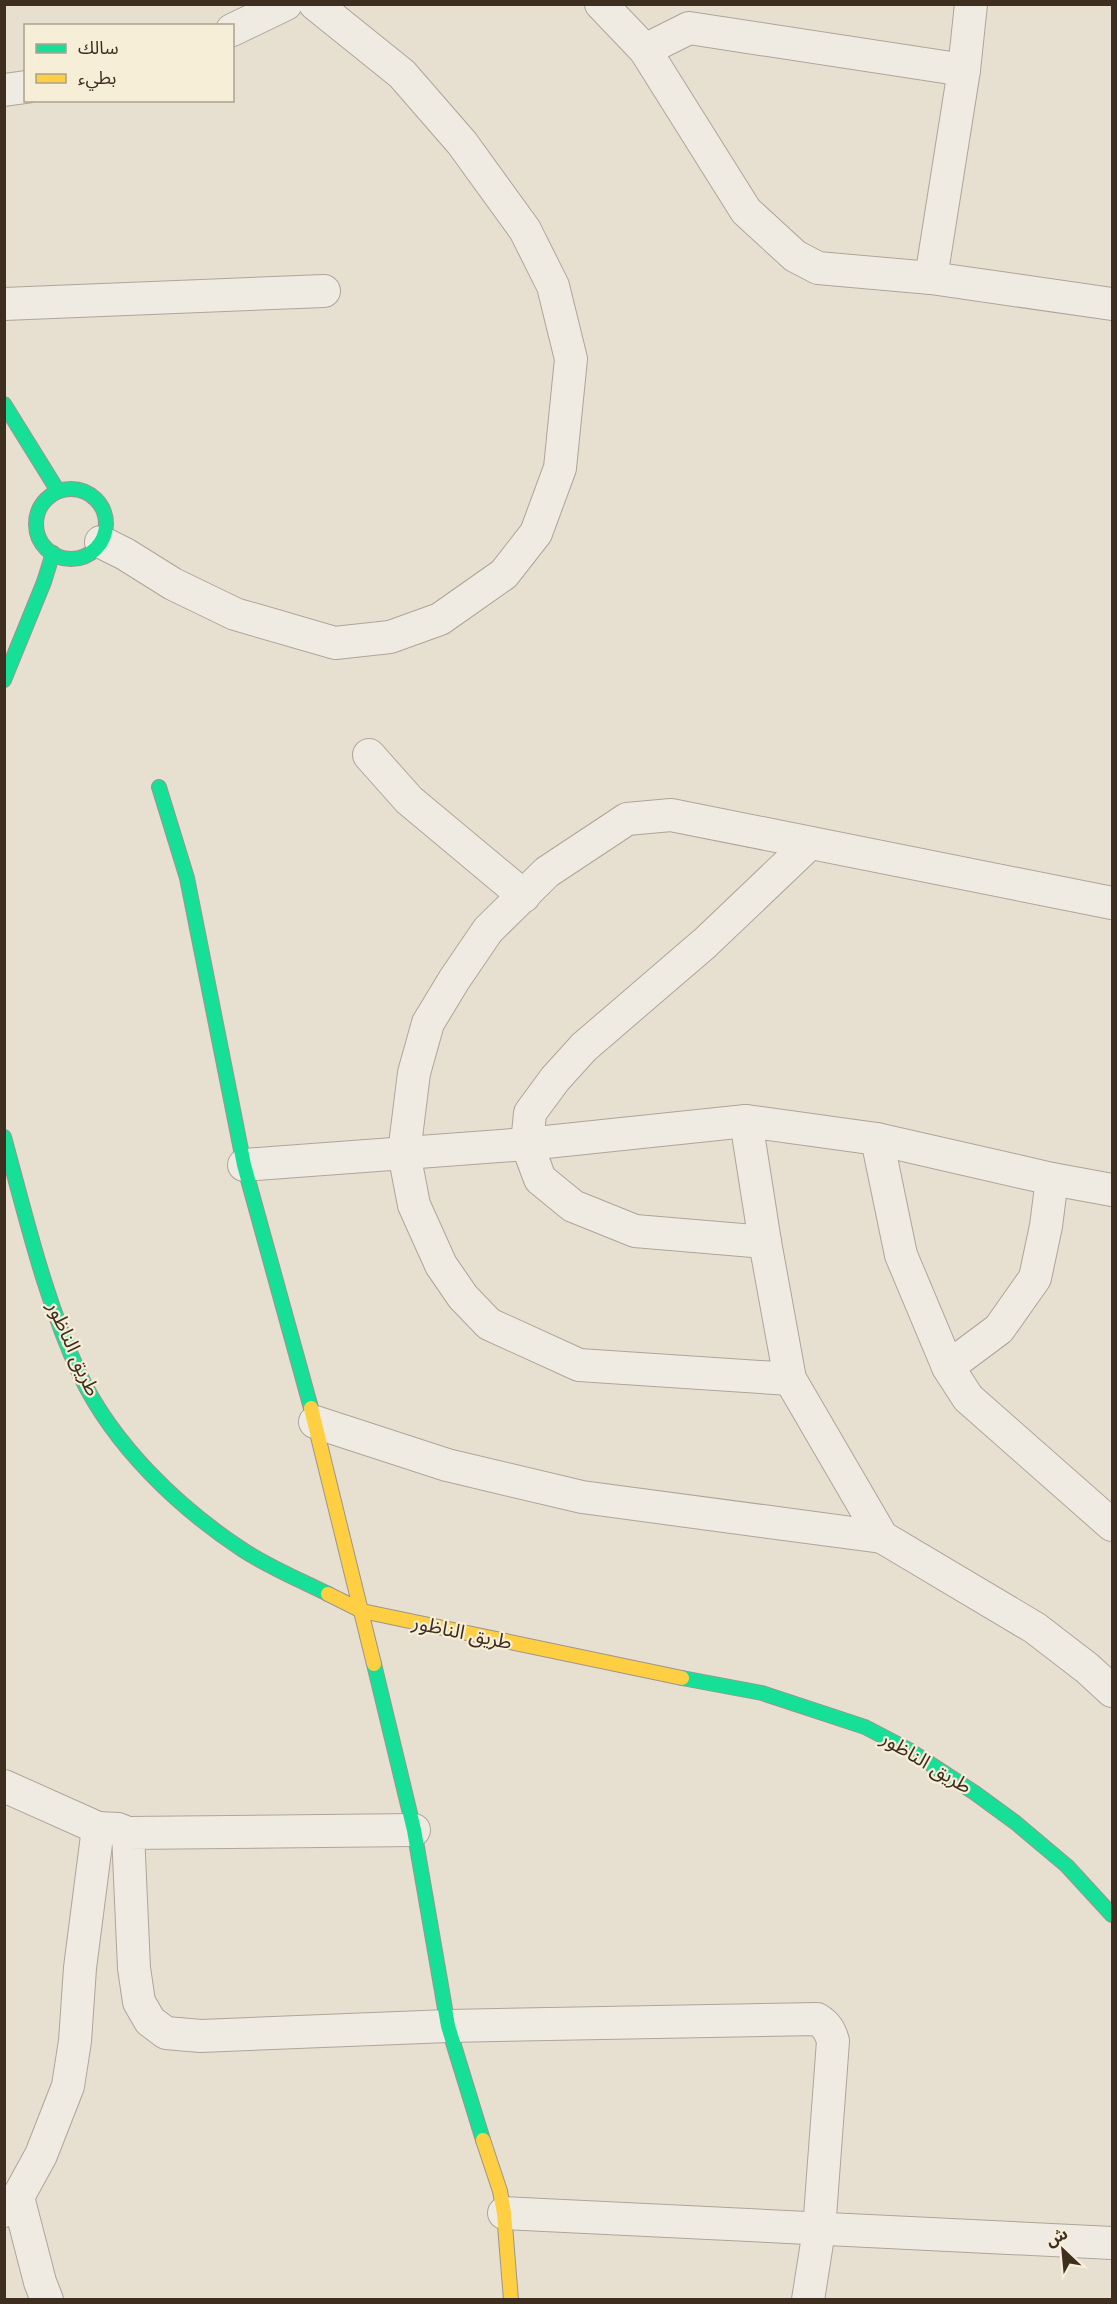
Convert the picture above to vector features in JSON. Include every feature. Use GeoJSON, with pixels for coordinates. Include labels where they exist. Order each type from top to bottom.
{"type":"FeatureCollection","features":[{"type":"Feature","properties":{"kind":"street"},"geometry":{"type":"LineString","coordinates":[[234,29],[286,4]]}},
{"type":"Feature","properties":{"kind":"street"},"geometry":{"type":"LineString","coordinates":[[101,542],[173,584],[235,614],[335,643],[390,637],[440,619],[504,574],[536,532],[560,468],[571,359],[553,286],[525,230],[462,143],[402,74],[315,4]]}},
{"type":"Feature","properties":{"kind":"street"},"geometry":{"type":"LineString","coordinates":[[601,4],[645,50],[746,212],[795,256],[818,268],[931,278],[1113,304]]}},
{"type":"Feature","properties":{"kind":"street"},"geometry":{"type":"LineString","coordinates":[[931,278],[964,70],[971,4]]}},
{"type":"Feature","properties":{"kind":"street"},"geometry":{"type":"LineString","coordinates":[[645,50],[690,16],[964,70]]}},
{"type":"Feature","properties":{"kind":"street"},"geometry":{"type":"LineString","coordinates":[[4,90],[24,87]]}},
{"type":"Feature","properties":{"kind":"street"},"geometry":{"type":"LineString","coordinates":[[4,304],[324,291]]}},
{"type":"Feature","properties":{"kind":"street"},"geometry":{"type":"LineString","coordinates":[[4,404],[58,491]]}},
{"type":"Feature","properties":{"kind":"street"},"geometry":{"type":"LineString","coordinates":[[75,489],[91,495],[105,516],[106,525],[101,542],[88,554],[79,558],[70,559],[53,553],[39,540],[36,521],[42,502],[58,491],[75,489]]}},
{"type":"Feature","properties":{"kind":"street"},"geometry":{"type":"LineString","coordinates":[[4,680],[44,582],[53,553]]}},
{"type":"Feature","properties":{"kind":"street"},"geometry":{"type":"LineString","coordinates":[[369,755],[409,800],[524,896]]}},
{"type":"Feature","properties":{"kind":"street"},"geometry":{"type":"LineString","coordinates":[[159,787],[187,878],[244,1165],[315,1422],[414,1830],[448,2026],[477,2125],[500,2191],[511,2300]]}},
{"type":"Feature","properties":{"kind":"street"},"geometry":{"type":"LineString","coordinates":[[790,1379],[579,1365],[489,1324],[463,1297],[441,1265],[414,1205],[404,1153],[414,1073],[428,1023],[454,980],[488,930],[547,872],[627,819],[671,815],[1113,903]]}},
{"type":"Feature","properties":{"kind":"street"},"geometry":{"type":"LineString","coordinates":[[765,1242],[635,1231],[573,1206],[540,1179],[527,1144],[531,1113],[555,1079],[584,1047],[705,943],[810,843]]}},
{"type":"Feature","properties":{"kind":"street"},"geometry":{"type":"LineString","coordinates":[[244,1165],[527,1144],[746,1121],[877,1139],[1052,1179],[1113,1190]]}},
{"type":"Feature","properties":{"kind":"street"},"geometry":{"type":"LineString","coordinates":[[746,1121],[790,1379],[882,1537]]}},
{"type":"Feature","properties":{"kind":"street","name":"طريق الناظور"},"geometry":{"type":"LineString","coordinates":[[4,1137],[41,1269],[63,1335],[81,1377],[103,1414],[130,1449],[179,1502],[244,1551],[362,1611],[596,1661],[762,1693],[865,1727],[909,1750],[1016,1823],[1067,1866],[1113,1915]]}},
{"type":"Feature","properties":{"kind":"street"},"geometry":{"type":"LineString","coordinates":[[877,1139],[901,1255],[948,1367],[968,1398],[1111,1516]]}},
{"type":"Feature","properties":{"kind":"street"},"geometry":{"type":"LineString","coordinates":[[948,1367],[999,1329],[1035,1278],[1046,1226],[1052,1179]]}},
{"type":"Feature","properties":{"kind":"street"},"geometry":{"type":"LineString","coordinates":[[315,1422],[447,1466],[582,1497],[882,1537],[1035,1628],[1113,1691]]}},
{"type":"Feature","properties":{"kind":"street"},"geometry":{"type":"LineString","coordinates":[[4,1786],[98,1828],[118,1829],[128,1833],[414,1830]]}},
{"type":"Feature","properties":{"kind":"street"},"geometry":{"type":"LineString","coordinates":[[47,2300],[11,2204],[41,2155],[68,2086],[98,1828]]}},
{"type":"Feature","properties":{"kind":"street"},"geometry":{"type":"LineString","coordinates":[[128,1833],[134,1968],[139,2002],[150,2021],[166,2033],[201,2036],[448,2026],[804,2019],[817,2019],[824,2023],[833,2041],[819,2230],[808,2300]]}},
{"type":"Feature","properties":{"kind":"street"},"geometry":{"type":"LineString","coordinates":[[504,2213],[1113,2243]]}},
{"type":"Feature","properties":{"kind":"traffic: fast"},"geometry":{"type":"LineString","coordinates":[[4,404],[58,491]]}},
{"type":"Feature","properties":{"kind":"traffic: fast"},"geometry":{"type":"LineString","coordinates":[[71,489],[84,492],[96,499],[103,511],[106,524],[103,537],[96,549],[84,556],[71,559],[58,556],[46,549],[39,537],[36,524],[39,511],[46,499],[58,492],[71,489]]}},
{"type":"Feature","properties":{"kind":"traffic: fast"},"geometry":{"type":"LineString","coordinates":[[4,680],[44,582],[53,553]]}},
{"type":"Feature","properties":{"kind":"traffic: fast"},"geometry":{"type":"LineString","coordinates":[[159,787],[187,878],[244,1165],[311,1408]]}},
{"type":"Feature","properties":{"kind":"traffic: fast"},"geometry":{"type":"LineString","coordinates":[[4,1137],[37,1258],[56,1317],[80,1375],[111,1426],[150,1473],[195,1515],[263,1562],[328,1594]]}},
{"type":"Feature","properties":{"kind":"traffic: fast"},"geometry":{"type":"LineString","coordinates":[[374,1664],[414,1830],[448,2026],[483,2140]]}},
{"type":"Feature","properties":{"kind":"traffic: fast"},"geometry":{"type":"LineString","coordinates":[[682,1678],[762,1693],[865,1727],[909,1750],[1016,1823],[1067,1866],[1112,1915]]}},
{"type":"Feature","properties":{"kind":"traffic: slow"},"geometry":{"type":"LineString","coordinates":[[311,1408],[374,1664]]}},
{"type":"Feature","properties":{"kind":"traffic: slow"},"geometry":{"type":"LineString","coordinates":[[328,1594],[362,1611],[682,1678]]}},
{"type":"Feature","properties":{"kind":"traffic: slow"},"geometry":{"type":"LineString","coordinates":[[483,2140],[500,2191],[504,2213],[511,2300]]}}]}
